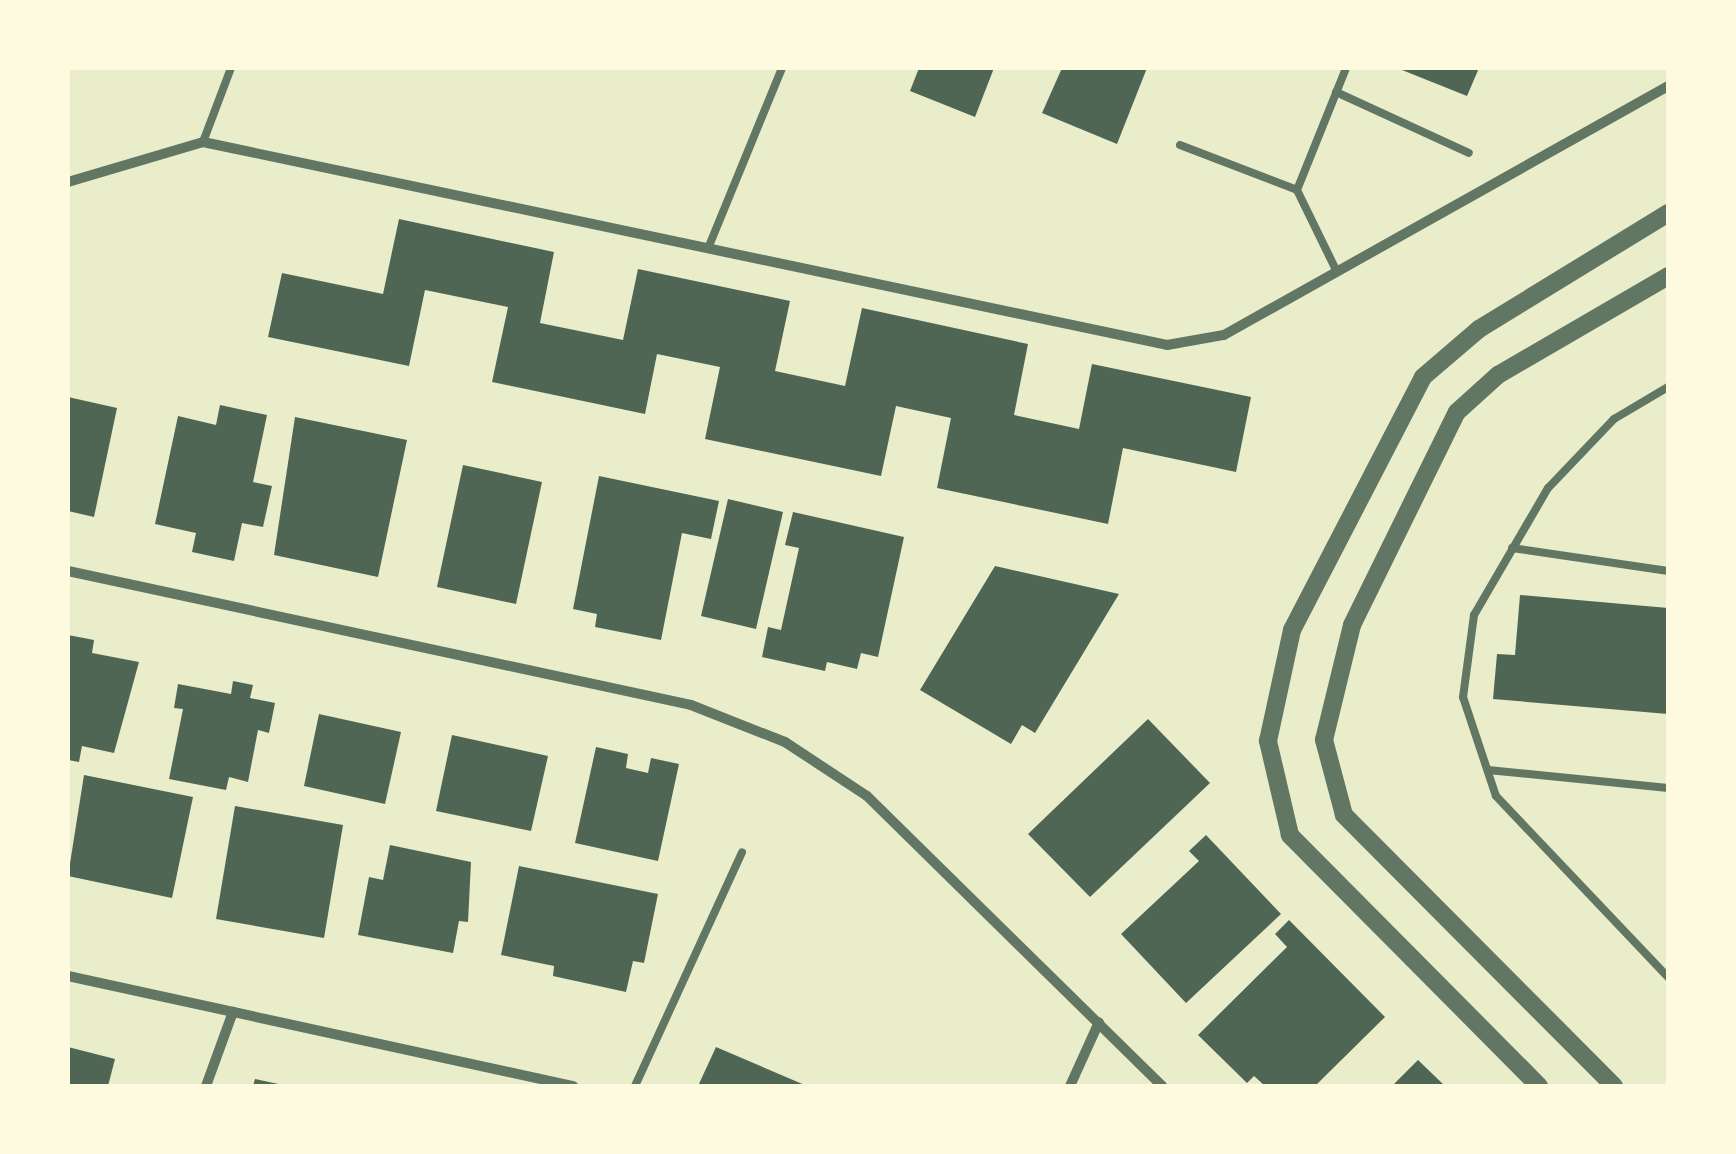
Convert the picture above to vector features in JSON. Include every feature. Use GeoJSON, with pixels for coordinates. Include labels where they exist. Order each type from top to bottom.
{"type":"FeatureCollection","features":[{"type":"Feature","properties":{"kind":"street"},"geometry":{"type":"LineString","coordinates":[[68,182],[202,142],[1167,345],[1224,335],[1668,86]]}},
{"type":"Feature","properties":{"kind":"street"},"geometry":{"type":"LineString","coordinates":[[1539,1086],[1290,835],[1268,741],[1292,630],[1422,377],[1479,329],[1668,213]]}},
{"type":"Feature","properties":{"kind":"street"},"geometry":{"type":"LineString","coordinates":[[1614,1086],[1344,815],[1324,740],[1352,624],[1457,412],[1498,375],[1668,276]]}},
{"type":"Feature","properties":{"kind":"street"},"geometry":{"type":"LineString","coordinates":[[68,572],[690,706],[784,742],[867,796],[1162,1086]]}},
{"type":"Feature","properties":{"kind":"street"},"geometry":{"type":"LineString","coordinates":[[68,976],[573,1086]]}},
{"type":"Feature","properties":{"kind":"street"},"geometry":{"type":"LineString","coordinates":[[206,1086],[234,1012]]}},
{"type":"Feature","properties":{"kind":"street"},"geometry":{"type":"LineString","coordinates":[[1070,1086],[1099,1022]]}},
{"type":"Feature","properties":{"kind":"lane"},"geometry":{"type":"LineString","coordinates":[[202,142],[231,68]]}},
{"type":"Feature","properties":{"kind":"lane"},"geometry":{"type":"LineString","coordinates":[[709,246],[782,68]]}},
{"type":"Feature","properties":{"kind":"lane"},"geometry":{"type":"LineString","coordinates":[[1297,190],[1346,68]]}},
{"type":"Feature","properties":{"kind":"lane"},"geometry":{"type":"LineString","coordinates":[[1336,92],[1469,152]]}},
{"type":"Feature","properties":{"kind":"lane"},"geometry":{"type":"LineString","coordinates":[[1180,145],[1297,190],[1337,272]]}},
{"type":"Feature","properties":{"kind":"lane"},"geometry":{"type":"LineString","coordinates":[[1668,387],[1614,419],[1548,488],[1474,615],[1463,697],[1496,796],[1668,977]]}},
{"type":"Feature","properties":{"kind":"lane"},"geometry":{"type":"LineString","coordinates":[[1512,548],[1668,571]]}},
{"type":"Feature","properties":{"kind":"lane"},"geometry":{"type":"LineString","coordinates":[[1488,770],[1668,788]]}},
{"type":"Feature","properties":{"kind":"lane"},"geometry":{"type":"LineString","coordinates":[[635,1086],[742,852]]}},
{"type":"Feature","properties":{"kind":"building"},"geometry":{"type":"Polygon","coordinates":[[[919,68],[994,68],[975,117],[910,91],[919,68]]]}},
{"type":"Feature","properties":{"kind":"building"},"geometry":{"type":"Polygon","coordinates":[[[1062,68],[1147,68],[1117,144],[1042,113],[1062,68]]]}},
{"type":"Feature","properties":{"kind":"building"},"geometry":{"type":"Polygon","coordinates":[[[1397,68],[1479,68],[1467,96],[1397,68]]]}},
{"type":"Feature","properties":{"kind":"building"},"geometry":{"type":"Polygon","coordinates":[[[399,219],[554,252],[540,323],[623,340],[638,269],[790,301],[775,371],[845,386],[862,308],[1028,344],[1014,415],[1079,429],[1092,364],[1251,397],[1236,472],[1123,448],[1108,524],[937,488],[951,418],[896,406],[881,476],[705,439],[720,367],[657,354],[645,414],[492,382],[508,307],[425,290],[409,366],[268,337],[282,273],[383,294],[399,219]]]}},
{"type":"Feature","properties":{"kind":"building"},"geometry":{"type":"Polygon","coordinates":[[[68,397],[117,408],[94,517],[68,511],[68,397]]]}},
{"type":"Feature","properties":{"kind":"building"},"geometry":{"type":"Polygon","coordinates":[[[220,405],[267,415],[253,482],[272,486],[263,527],[242,523],[234,561],[192,552],[196,533],[155,524],[178,416],[216,425],[220,405]]]}},
{"type":"Feature","properties":{"kind":"building"},"geometry":{"type":"Polygon","coordinates":[[[295,417],[407,440],[378,577],[274,555],[295,417]]]}},
{"type":"Feature","properties":{"kind":"building"},"geometry":{"type":"Polygon","coordinates":[[[463,465],[542,482],[516,604],[437,587],[463,465]]]}},
{"type":"Feature","properties":{"kind":"building"},"geometry":{"type":"Polygon","coordinates":[[[599,476],[719,501],[711,539],[682,533],[661,640],[595,627],[597,614],[573,609],[599,476]]]}},
{"type":"Feature","properties":{"kind":"building"},"geometry":{"type":"Polygon","coordinates":[[[728,499],[783,512],[756,629],[701,616],[728,499]]]}},
{"type":"Feature","properties":{"kind":"building"},"geometry":{"type":"Polygon","coordinates":[[[793,512],[904,537],[878,657],[861,653],[857,669],[827,662],[825,671],[762,657],[768,627],[781,630],[799,548],[785,545],[793,512]]]}},
{"type":"Feature","properties":{"kind":"building"},"geometry":{"type":"Polygon","coordinates":[[[995,566],[1119,594],[1035,733],[1022,725],[1011,744],[920,690],[995,566]]]}},
{"type":"Feature","properties":{"kind":"building"},"geometry":{"type":"Polygon","coordinates":[[[1520,595],[1668,608],[1668,714],[1493,699],[1497,654],[1515,655],[1520,595]]]}},
{"type":"Feature","properties":{"kind":"building"},"geometry":{"type":"Polygon","coordinates":[[[68,635],[94,640],[92,653],[139,662],[114,753],[82,746],[79,762],[68,760],[68,635]]]}},
{"type":"Feature","properties":{"kind":"building"},"geometry":{"type":"Polygon","coordinates":[[[233,681],[253,685],[250,698],[275,703],[269,733],[258,730],[248,782],[229,777],[226,790],[169,779],[183,709],[174,708],[178,684],[231,694],[233,681]]]}},
{"type":"Feature","properties":{"kind":"building"},"geometry":{"type":"Polygon","coordinates":[[[319,714],[401,732],[385,804],[304,786],[319,714]]]}},
{"type":"Feature","properties":{"kind":"building"},"geometry":{"type":"Polygon","coordinates":[[[1148,719],[1210,783],[1090,897],[1028,834],[1148,719]]]}},
{"type":"Feature","properties":{"kind":"building"},"geometry":{"type":"Polygon","coordinates":[[[452,735],[548,756],[531,831],[436,811],[452,735]]]}},
{"type":"Feature","properties":{"kind":"building"},"geometry":{"type":"Polygon","coordinates":[[[596,747],[628,754],[626,768],[648,773],[651,758],[679,764],[658,861],[575,843],[596,747]]]}},
{"type":"Feature","properties":{"kind":"building"},"geometry":{"type":"Polygon","coordinates":[[[84,775],[193,797],[172,898],[68,876],[84,775]]]}},
{"type":"Feature","properties":{"kind":"building"},"geometry":{"type":"Polygon","coordinates":[[[235,806],[343,825],[324,938],[216,919],[235,806]]]}},
{"type":"Feature","properties":{"kind":"building"},"geometry":{"type":"Polygon","coordinates":[[[1206,835],[1281,914],[1186,1003],[1121,934],[1199,861],[1189,851],[1206,835]]]}},
{"type":"Feature","properties":{"kind":"building"},"geometry":{"type":"Polygon","coordinates":[[[390,845],[471,862],[468,922],[459,921],[453,953],[358,935],[369,877],[383,880],[390,845]]]}},
{"type":"Feature","properties":{"kind":"building"},"geometry":{"type":"Polygon","coordinates":[[[519,866],[658,894],[644,963],[633,961],[626,992],[553,976],[554,966],[501,955],[519,866]]]}},
{"type":"Feature","properties":{"kind":"building"},"geometry":{"type":"Polygon","coordinates":[[[1289,920],[1385,1017],[1315,1086],[1265,1086],[1254,1076],[1247,1083],[1198,1035],[1287,947],[1275,934],[1289,920]]]}},
{"type":"Feature","properties":{"kind":"building"},"geometry":{"type":"Polygon","coordinates":[[[68,1047],[115,1059],[108,1086],[68,1086],[68,1047]]]}},
{"type":"Feature","properties":{"kind":"building"},"geometry":{"type":"Polygon","coordinates":[[[716,1047],[807,1086],[698,1086],[716,1047]]]}},
{"type":"Feature","properties":{"kind":"building"},"geometry":{"type":"Polygon","coordinates":[[[1418,1060],[1445,1086],[1392,1086],[1418,1060]]]}},
{"type":"Feature","properties":{"kind":"building"},"geometry":{"type":"Polygon","coordinates":[[[255,1079],[283,1085],[283,1086],[253,1086],[255,1079]]]}}]}
